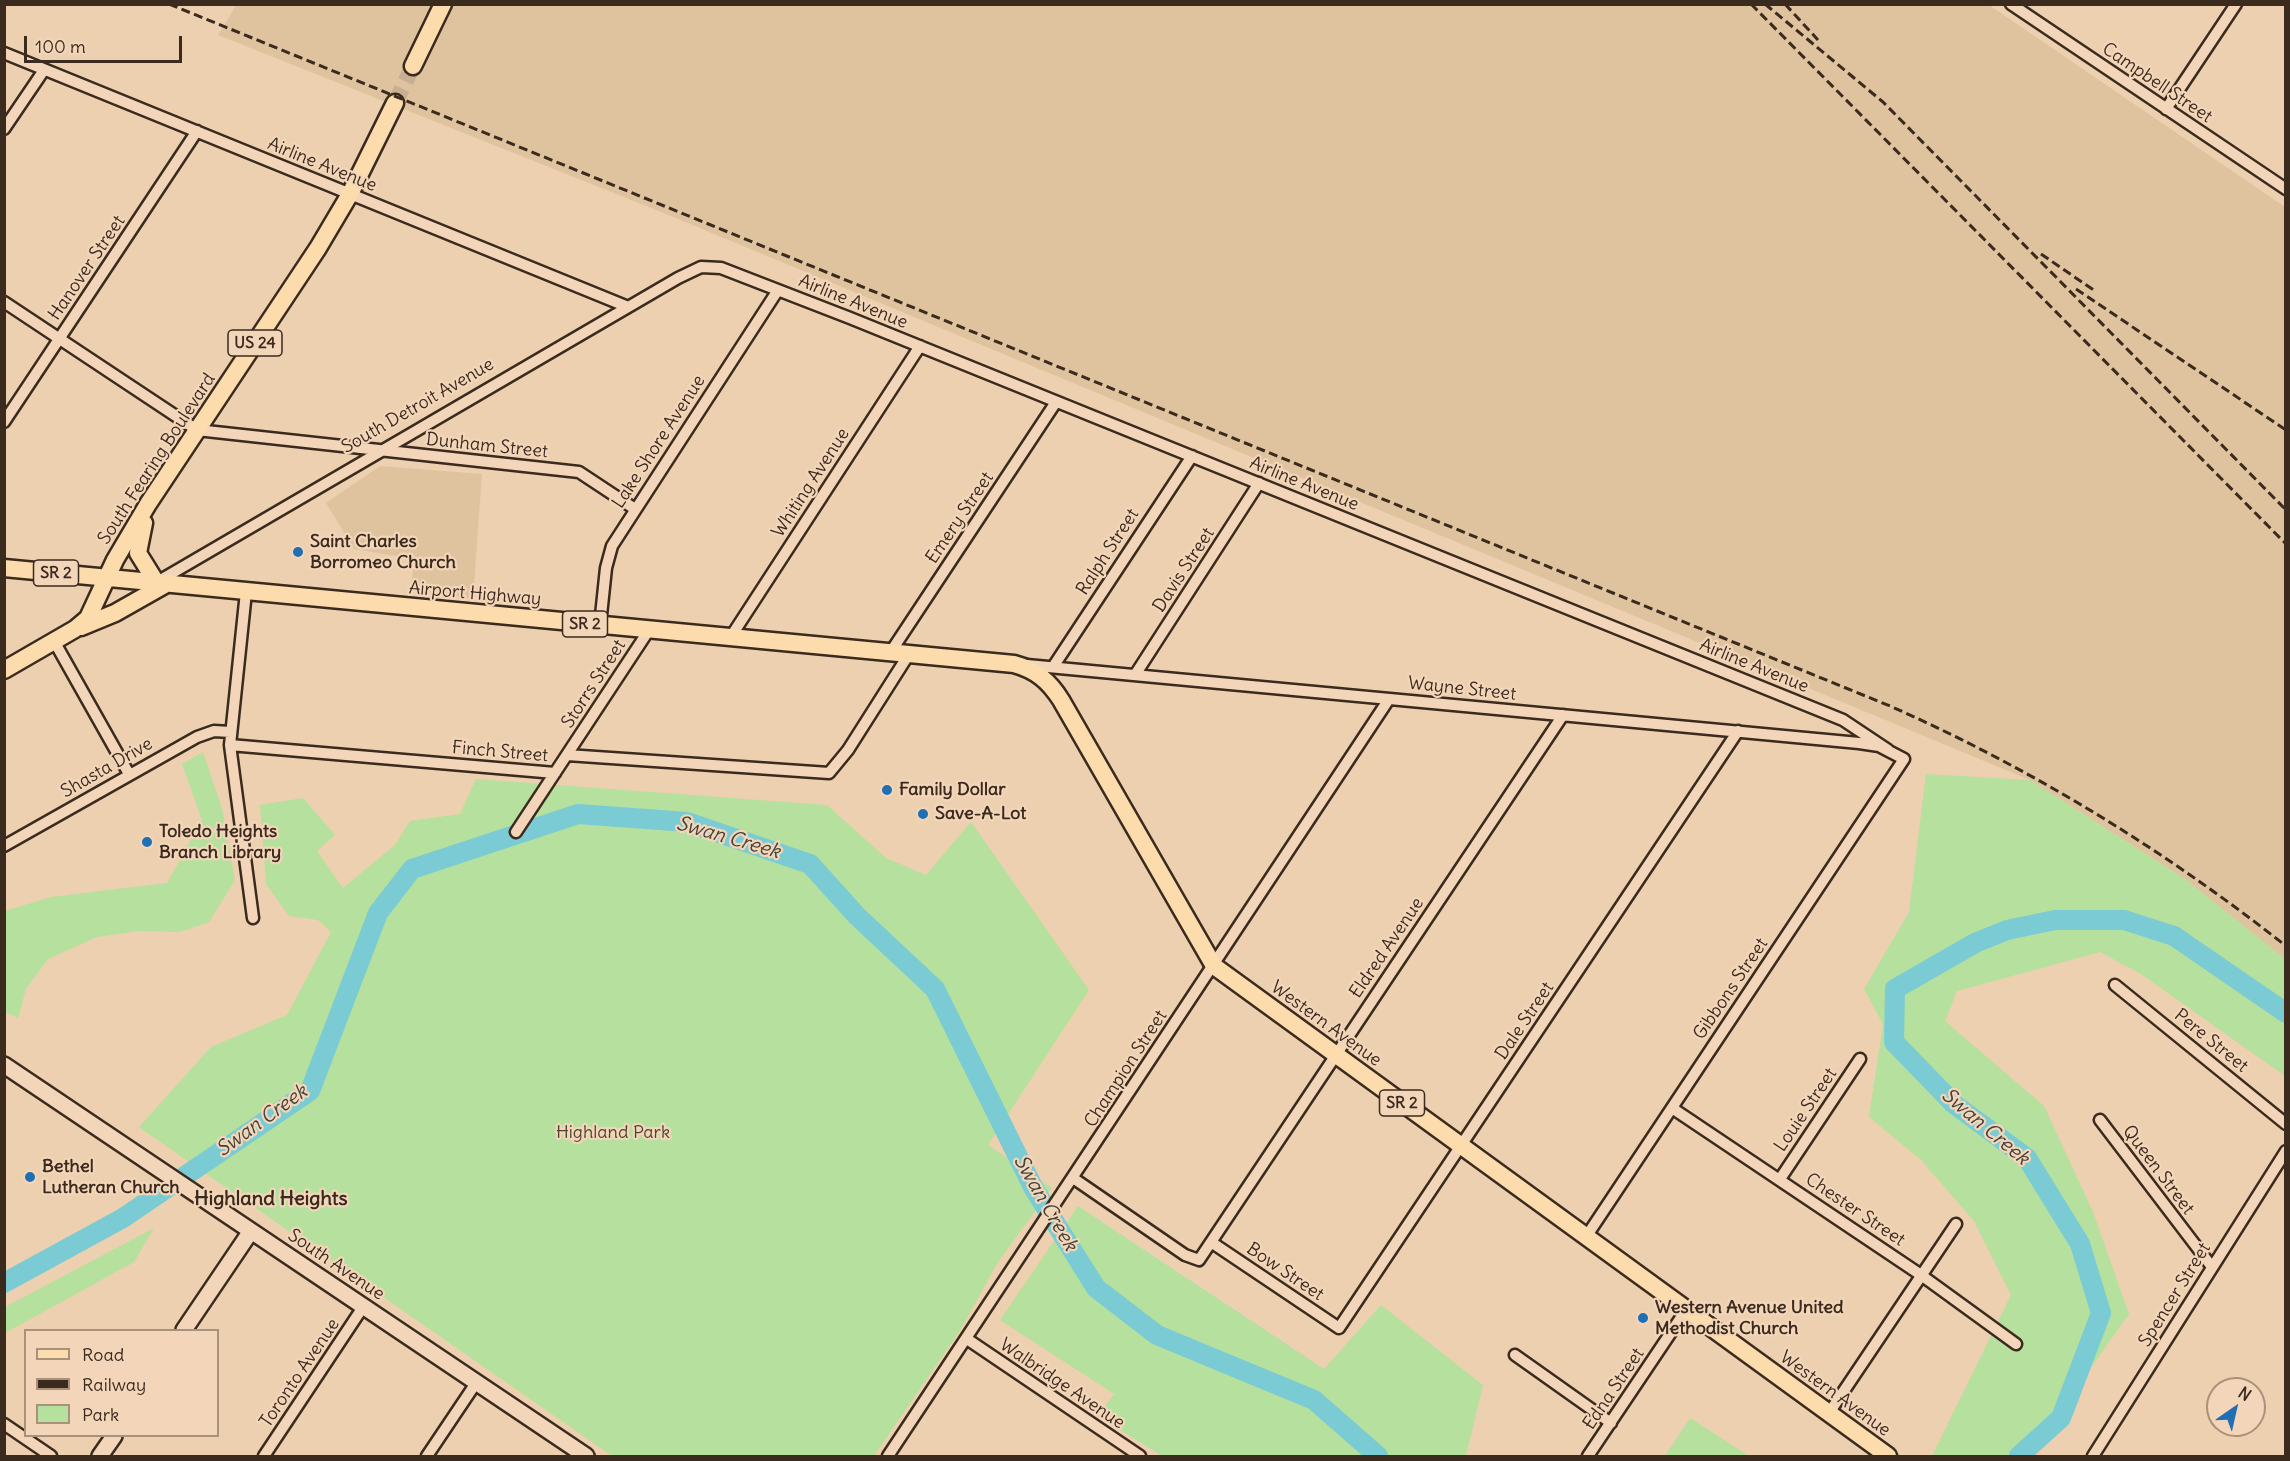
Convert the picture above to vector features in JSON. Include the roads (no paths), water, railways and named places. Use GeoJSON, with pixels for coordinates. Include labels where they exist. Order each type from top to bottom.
{"type":"FeatureCollection","features":[{"type":"Feature","properties":{"kind":"main road"},"geometry":{"type":"LineString","coordinates":[[413,66],[443,4]]}},
{"type":"Feature","properties":{"kind":"main road","name":"South Fearing Boulevard"},"geometry":{"type":"LineString","coordinates":[[54,641],[75,629],[94,608],[107,578],[148,504],[318,248],[350,194],[395,103]]}},
{"type":"Feature","properties":{"kind":"main road"},"geometry":{"type":"LineString","coordinates":[[75,629],[115,614],[162,582],[138,553],[148,504]]}},
{"type":"Feature","properties":{"kind":"main road","name":"Airport Highway"},"geometry":{"type":"LineString","coordinates":[[4,568],[1014,664]]}},
{"type":"Feature","properties":{"kind":"main road","name":"US 24"},"geometry":{"type":"LineString","coordinates":[[4,670],[54,641]]}},
{"type":"Feature","properties":{"kind":"main road","name":"Western Avenue"},"geometry":{"type":"LineString","coordinates":[[1014,664],[1035,671],[1057,693],[1214,966],[1888,1456]]}},
{"type":"Feature","properties":{"kind":"street","name":"Campbell Street"},"geometry":{"type":"LineString","coordinates":[[2011,4],[2286,189]]}},
{"type":"Feature","properties":{"kind":"street"},"geometry":{"type":"LineString","coordinates":[[2166,109],[2236,4]]}},
{"type":"Feature","properties":{"kind":"street","name":"Airline Avenue"},"geometry":{"type":"LineString","coordinates":[[4,54],[628,307]]}},
{"type":"Feature","properties":{"kind":"street"},"geometry":{"type":"LineString","coordinates":[[4,129],[44,70]]}},
{"type":"Feature","properties":{"kind":"street","name":"Hanover Street"},"geometry":{"type":"LineString","coordinates":[[4,422],[197,131]]}},
{"type":"Feature","properties":{"kind":"street","name":"Airline Avenue"},"geometry":{"type":"LineString","coordinates":[[700,267],[721,268],[920,346],[1843,720],[1888,750]]}},
{"type":"Feature","properties":{"kind":"street","name":"South Detroit Avenue"},"geometry":{"type":"LineString","coordinates":[[162,582],[380,451],[700,267]]}},
{"type":"Feature","properties":{"kind":"street","name":"Lake Shore Avenue"},"geometry":{"type":"LineString","coordinates":[[600,625],[606,568],[612,546],[778,290]]}},
{"type":"Feature","properties":{"kind":"street","name":"Dunham Street"},"geometry":{"type":"LineString","coordinates":[[4,302],[197,430],[579,472],[635,509]]}},
{"type":"Feature","properties":{"kind":"street","name":"Whiting Avenue"},"geometry":{"type":"LineString","coordinates":[[730,638],[920,346]]}},
{"type":"Feature","properties":{"kind":"street","name":"Emery Street"},"geometry":{"type":"LineString","coordinates":[[890,653],[1056,402]]}},
{"type":"Feature","properties":{"kind":"street","name":"Ralph Street"},"geometry":{"type":"LineString","coordinates":[[1053,667],[1192,456]]}},
{"type":"Feature","properties":{"kind":"street","name":"Davis Street"},"geometry":{"type":"LineString","coordinates":[[1135,675],[1259,483]]}},
{"type":"Feature","properties":{"kind":"street"},"geometry":{"type":"LineString","coordinates":[[246,592],[230,745],[253,918]]}},
{"type":"Feature","properties":{"kind":"street","name":"Storrs Street"},"geometry":{"type":"LineString","coordinates":[[567,755],[649,630]]}},
{"type":"Feature","properties":{"kind":"street"},"geometry":{"type":"LineString","coordinates":[[54,641],[129,774]]}},
{"type":"Feature","properties":{"kind":"street","name":"Finch Street"},"geometry":{"type":"LineString","coordinates":[[230,745],[555,773],[567,755],[822,774],[829,772],[848,750],[909,654]]}},
{"type":"Feature","properties":{"kind":"street","name":"Wayne Street"},"geometry":{"type":"LineString","coordinates":[[1014,664],[1859,743],[1888,750],[1904,759]]}},
{"type":"Feature","properties":{"kind":"street","name":"Champion Street"},"geometry":{"type":"LineString","coordinates":[[888,1456],[1032,1242],[1389,699]]}},
{"type":"Feature","properties":{"kind":"street","name":"Eldred Avenue"},"geometry":{"type":"LineString","coordinates":[[1074,1178],[1185,1256],[1199,1260],[1563,715]]}},
{"type":"Feature","properties":{"kind":"street","name":"Shasta Drive"},"geometry":{"type":"LineString","coordinates":[[4,846],[197,737],[214,731],[230,732]]}},
{"type":"Feature","properties":{"kind":"street","name":"Dale Street"},"geometry":{"type":"LineString","coordinates":[[1339,1328],[1738,731]]}},
{"type":"Feature","properties":{"kind":"street","name":"Gibbons Street"},"geometry":{"type":"LineString","coordinates":[[1586,1236],[1904,759]]}},
{"type":"Feature","properties":{"kind":"street"},"geometry":{"type":"LineString","coordinates":[[516,832],[555,773]]}},
{"type":"Feature","properties":{"kind":"street","name":"Pere Street"},"geometry":{"type":"LineString","coordinates":[[2115,986],[2286,1124]]}},
{"type":"Feature","properties":{"kind":"street","name":"Louie Street"},"geometry":{"type":"LineString","coordinates":[[1780,1179],[1860,1059]]}},
{"type":"Feature","properties":{"kind":"street","name":"South Avenue"},"geometry":{"type":"LineString","coordinates":[[4,1065],[586,1456]]}},
{"type":"Feature","properties":{"kind":"street","name":"Chester Street"},"geometry":{"type":"LineString","coordinates":[[1672,1108],[1921,1275],[2016,1344]]}},
{"type":"Feature","properties":{"kind":"street","name":"Queen Street"},"geometry":{"type":"LineString","coordinates":[[2100,1120],[2212,1267]]}},
{"type":"Feature","properties":{"kind":"street","name":"Spencer Street"},"geometry":{"type":"LineString","coordinates":[[2093,1456],[2286,1151]]}},
{"type":"Feature","properties":{"kind":"street"},"geometry":{"type":"LineString","coordinates":[[1829,1413],[1956,1224]]}},
{"type":"Feature","properties":{"kind":"street"},"geometry":{"type":"LineString","coordinates":[[185,1329],[251,1231]]}},
{"type":"Feature","properties":{"kind":"street","name":"Bow Street"},"geometry":{"type":"LineString","coordinates":[[1211,1242],[1339,1328]]}},
{"type":"Feature","properties":{"kind":"street","name":"Toronto Avenue"},"geometry":{"type":"LineString","coordinates":[[264,1456],[363,1307]]}},
{"type":"Feature","properties":{"kind":"street","name":"Edna Street"},"geometry":{"type":"LineString","coordinates":[[1588,1456],[1686,1310]]}},
{"type":"Feature","properties":{"kind":"street","name":"Walbridge Avenue"},"geometry":{"type":"LineString","coordinates":[[967,1339],[1140,1456]]}},
{"type":"Feature","properties":{"kind":"street"},"geometry":{"type":"LineString","coordinates":[[1515,1355],[1611,1423]]}},
{"type":"Feature","properties":{"kind":"street"},"geometry":{"type":"LineString","coordinates":[[427,1456],[476,1383]]}},
{"type":"Feature","properties":{"kind":"street"},"geometry":{"type":"LineString","coordinates":[[4,1424],[51,1456]]}},
{"type":"Feature","properties":{"kind":"street"},"geometry":{"type":"LineString","coordinates":[[100,1456],[113,1437]]}},
{"type":"Feature","properties":{"kind":"waterway","name":"Swan Creek"},"geometry":{"type":"LineString","coordinates":[[4,1283],[123,1218],[310,1091],[378,913],[412,869],[578,814],[687,822],[810,864],[857,916],[935,989],[1034,1189],[1096,1288],[1157,1335],[1314,1400],[1378,1456]]}},
{"type":"Feature","properties":{"kind":"waterway","name":"Swan Creek"},"geometry":{"type":"LineString","coordinates":[[2019,1456],[2061,1418],[2101,1313],[2080,1244],[2027,1158],[1954,1104],[1894,1042],[1895,989],[1975,943],[2007,930],[2055,920],[2124,920],[2174,936],[2286,1013]]}},
{"type":"Feature","properties":{"kind":"tunnel"},"geometry":{"type":"LineString","coordinates":[[395,103],[413,66]]}},
{"type":"Feature","properties":{"kind":"railway"},"geometry":{"type":"LineString","coordinates":[[169,4],[1890,706],[1994,756],[2095,813],[2192,876],[2286,946]]}},
{"type":"Feature","properties":{"kind":"railway"},"geometry":{"type":"LineString","coordinates":[[1751,4],[2286,544]]}},
{"type":"Feature","properties":{"kind":"railway"},"geometry":{"type":"LineString","coordinates":[[1765,4],[1883,102],[2286,510]]}},
{"type":"Feature","properties":{"kind":"railway"},"geometry":{"type":"LineString","coordinates":[[1785,4],[1818,40]]}},
{"type":"Feature","properties":{"kind":"railway"},"geometry":{"type":"LineString","coordinates":[[2041,254],[2095,291]]}},
{"type":"Feature","properties":{"kind":"railway"},"geometry":{"type":"LineString","coordinates":[[2076,289],[2286,430]]}},
{"type":"Feature","properties":{"kind":"place","name":"Saint Charles Borromeo Church"},"geometry":{"type":"Point","coordinates":[298,552]}},
{"type":"Feature","properties":{"kind":"place","name":"Family Dollar"},"geometry":{"type":"Point","coordinates":[887,790]}},
{"type":"Feature","properties":{"kind":"place","name":"Save-A-Lot"},"geometry":{"type":"Point","coordinates":[923,814]}},
{"type":"Feature","properties":{"kind":"place","name":"Toledo Heights Branch Library"},"geometry":{"type":"Point","coordinates":[147,842]}},
{"type":"Feature","properties":{"kind":"place","name":"Bethel Lutheran Church"},"geometry":{"type":"Point","coordinates":[30,1177]}},
{"type":"Feature","properties":{"kind":"place","name":"Western Avenue United Methodist Church"},"geometry":{"type":"Point","coordinates":[1643,1318]}},
{"type":"Feature","properties":{"kind":"district","name":"Highland Heights"},"geometry":{"type":"Point","coordinates":[271,1199]}},
{"type":"Feature","properties":{"kind":"park label","name":"Highland Park"},"geometry":{"type":"Point","coordinates":[613,1133]}}]}
